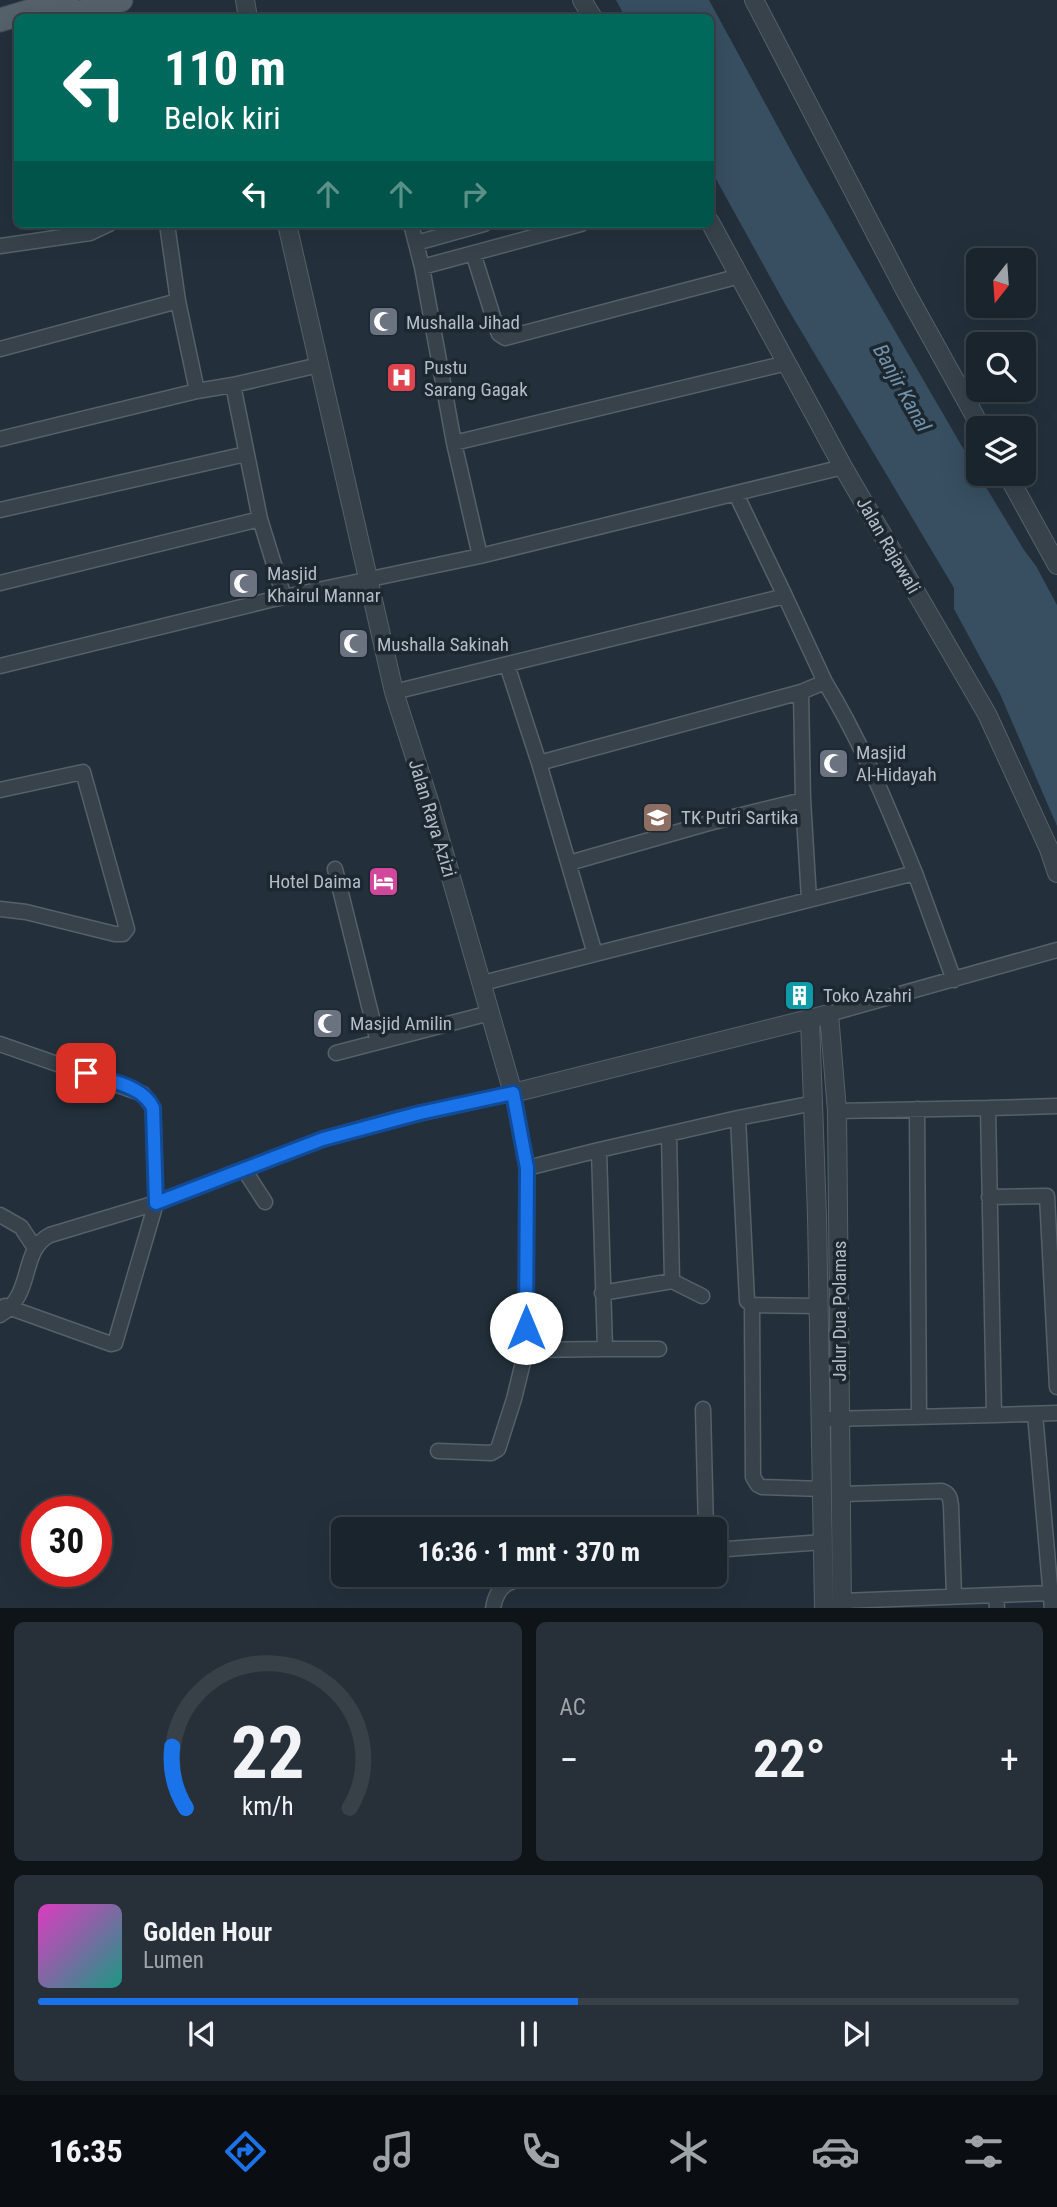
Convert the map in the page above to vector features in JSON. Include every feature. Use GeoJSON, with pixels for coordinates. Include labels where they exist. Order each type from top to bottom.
{"type":"FeatureCollection","features":[{"type":"Feature","properties":{"kind":"main road"},"geometry":{"type":"LineString","coordinates":[[20,14],[67,0]]}},
{"type":"Feature","properties":{"kind":"main road"},"geometry":{"type":"LineString","coordinates":[[74,14],[112,1]]}},
{"type":"Feature","properties":{"kind":"street"},"geometry":{"type":"LineString","coordinates":[[754,0],[906,292],[975,416]]}},
{"type":"Feature","properties":{"kind":"street"},"geometry":{"type":"LineString","coordinates":[[0,246],[90,233],[101,228]]}},
{"type":"Feature","properties":{"kind":"street"},"geometry":{"type":"LineString","coordinates":[[168,228],[178,301],[197,391]]}},
{"type":"Feature","properties":{"kind":"street","name":"Jalan Raya Azizi"},"geometry":{"type":"LineString","coordinates":[[288,228],[394,692],[483,984],[513,1093]]}},
{"type":"Feature","properties":{"kind":"street"},"geometry":{"type":"LineString","coordinates":[[412,228],[422,267],[454,443],[480,556]]}},
{"type":"Feature","properties":{"kind":"street"},"geometry":{"type":"LineString","coordinates":[[416,243],[470,228]]}},
{"type":"Feature","properties":{"kind":"street"},"geometry":{"type":"LineString","coordinates":[[422,267],[547,228]]}},
{"type":"Feature","properties":{"kind":"street","name":"Jalan Rajawali"},"geometry":{"type":"LineString","coordinates":[[713,228],[843,467],[986,714],[1049,849],[1057,873]]}},
{"type":"Feature","properties":{"kind":"street"},"geometry":{"type":"LineString","coordinates":[[473,253],[499,334],[505,338],[740,276]]}},
{"type":"Feature","properties":{"kind":"street"},"geometry":{"type":"LineString","coordinates":[[0,349],[178,301]]}},
{"type":"Feature","properties":{"kind":"street"},"geometry":{"type":"LineString","coordinates":[[454,443],[787,363]]}},
{"type":"Feature","properties":{"kind":"street"},"geometry":{"type":"LineString","coordinates":[[0,439],[197,391],[319,365]]}},
{"type":"Feature","properties":{"kind":"street"},"geometry":{"type":"LineString","coordinates":[[233,385],[260,519],[284,597]]}},
{"type":"Feature","properties":{"kind":"street"},"geometry":{"type":"LineString","coordinates":[[0,510],[246,454]]}},
{"type":"Feature","properties":{"kind":"street"},"geometry":{"type":"LineString","coordinates":[[0,666],[284,597],[480,556],[843,467]]}},
{"type":"Feature","properties":{"kind":"street"},"geometry":{"type":"LineString","coordinates":[[1014,486],[1055,558]]}},
{"type":"Feature","properties":{"kind":"street"},"geometry":{"type":"LineString","coordinates":[[736,494],[825,682],[867,758],[915,873],[954,980]]}},
{"type":"Feature","properties":{"kind":"street"},"geometry":{"type":"LineString","coordinates":[[0,583],[260,519]]}},
{"type":"Feature","properties":{"kind":"street"},"geometry":{"type":"LineString","coordinates":[[394,692],[785,596]]}},
{"type":"Feature","properties":{"kind":"street"},"geometry":{"type":"LineString","coordinates":[[506,665],[539,763],[595,954]]}},
{"type":"Feature","properties":{"kind":"street"},"geometry":{"type":"LineString","coordinates":[[539,763],[801,692],[825,682]]}},
{"type":"Feature","properties":{"kind":"street"},"geometry":{"type":"LineString","coordinates":[[801,692],[803,800],[809,900]]}},
{"type":"Feature","properties":{"kind":"street"},"geometry":{"type":"LineString","coordinates":[[0,790],[83,772],[127,929],[123,934],[115,934],[26,912],[0,909]]}},
{"type":"Feature","properties":{"kind":"street"},"geometry":{"type":"LineString","coordinates":[[569,863],[709,823],[803,800]]}},
{"type":"Feature","properties":{"kind":"street"},"geometry":{"type":"LineString","coordinates":[[335,869],[378,1042]]}},
{"type":"Feature","properties":{"kind":"street"},"geometry":{"type":"LineString","coordinates":[[483,984],[915,873]]}},
{"type":"Feature","properties":{"kind":"street"},"geometry":{"type":"LineString","coordinates":[[4,1310],[19,1297],[40,1240],[61,1230],[156,1203],[323,1139],[810,1019],[1057,950]]}},
{"type":"Feature","properties":{"kind":"street"},"geometry":{"type":"LineString","coordinates":[[336,1053],[490,1013]]}},
{"type":"Feature","properties":{"kind":"street","name":"Jalur Dua Polamas"},"geometry":{"type":"LineString","coordinates":[[829,1014],[837,1111],[842,1605]]}},
{"type":"Feature","properties":{"kind":"street","name":"Jalur Dua Polamas"},"geometry":{"type":"LineString","coordinates":[[810,1019],[824,1608]]}},
{"type":"Feature","properties":{"kind":"street"},"geometry":{"type":"LineString","coordinates":[[0,1044],[143,1094],[153,1108],[156,1203],[115,1343],[4,1310]]}},
{"type":"Feature","properties":{"kind":"street"},"geometry":{"type":"LineString","coordinates":[[439,1451],[491,1453],[498,1449],[526,1350],[527,1168],[513,1093]]}},
{"type":"Feature","properties":{"kind":"street"},"geometry":{"type":"LineString","coordinates":[[527,1168],[669,1133],[814,1103]]}},
{"type":"Feature","properties":{"kind":"street"},"geometry":{"type":"LineString","coordinates":[[837,1111],[1057,1106]]}},
{"type":"Feature","properties":{"kind":"street"},"geometry":{"type":"LineString","coordinates":[[988,1108],[994,1415]]}},
{"type":"Feature","properties":{"kind":"street"},"geometry":{"type":"LineString","coordinates":[[917,1109],[919,1417]]}},
{"type":"Feature","properties":{"kind":"street"},"geometry":{"type":"LineString","coordinates":[[738,1118],[747,1301],[752,1305],[818,1306]]}},
{"type":"Feature","properties":{"kind":"street"},"geometry":{"type":"LineString","coordinates":[[669,1133],[672,1280]]}},
{"type":"Feature","properties":{"kind":"street"},"geometry":{"type":"LineString","coordinates":[[599,1150],[605,1349]]}},
{"type":"Feature","properties":{"kind":"street"},"geometry":{"type":"LineString","coordinates":[[245,1171],[265,1202]]}},
{"type":"Feature","properties":{"kind":"street"},"geometry":{"type":"LineString","coordinates":[[989,1197],[1052,1196],[1057,1387]]}},
{"type":"Feature","properties":{"kind":"street"},"geometry":{"type":"LineString","coordinates":[[0,1215],[21,1227],[35,1248]]}},
{"type":"Feature","properties":{"kind":"street"},"geometry":{"type":"LineString","coordinates":[[602,1293],[672,1280],[702,1296]]}},
{"type":"Feature","properties":{"kind":"street"},"geometry":{"type":"LineString","coordinates":[[752,1305],[753,1478],[762,1487],[822,1489]]}},
{"type":"Feature","properties":{"kind":"street"},"geometry":{"type":"LineString","coordinates":[[526,1350],[659,1349]]}},
{"type":"Feature","properties":{"kind":"street"},"geometry":{"type":"LineString","coordinates":[[704,1409],[706,1517]]}},
{"type":"Feature","properties":{"kind":"street"},"geometry":{"type":"LineString","coordinates":[[821,1418],[1057,1413]]}},
{"type":"Feature","properties":{"kind":"street"},"geometry":{"type":"LineString","coordinates":[[1035,1414],[1052,1545],[1052,1608]]}},
{"type":"Feature","properties":{"kind":"street"},"geometry":{"type":"LineString","coordinates":[[842,1494],[947,1493],[951,1506],[954,1596]]}},
{"type":"Feature","properties":{"kind":"street"},"geometry":{"type":"LineString","coordinates":[[727,1549],[823,1542]]}},
{"type":"Feature","properties":{"kind":"street"},"geometry":{"type":"LineString","coordinates":[[493,1608],[495,1597],[502,1587]]}},
{"type":"Feature","properties":{"kind":"street"},"geometry":{"type":"LineString","coordinates":[[842,1605],[918,1604],[954,1596],[996,1602],[1051,1593]]}},
{"type":"Feature","properties":{"kind":"water","name":"Banjir Kanal"},"geometry":{"type":"Polygon","coordinates":[[[616,0],[709,0],[802,171],[966,453],[966,486],[985,486],[1036,566],[1057,605],[1057,826],[1000,694],[954,609],[954,588],[785,304],[714,175],[714,14],[623,14],[616,0]]]}},
{"type":"Feature","properties":{"kind":"place","name":"Mushalla Jihad"},"geometry":{"type":"Point","coordinates":[383,322]}},
{"type":"Feature","properties":{"kind":"place","name":"Pustu Sarang Gagak"},"geometry":{"type":"Point","coordinates":[401,378]}},
{"type":"Feature","properties":{"kind":"place","name":"Masjid Khairul Mannar"},"geometry":{"type":"Point","coordinates":[244,584]}},
{"type":"Feature","properties":{"kind":"place","name":"Mushalla Sakinah"},"geometry":{"type":"Point","coordinates":[354,644]}},
{"type":"Feature","properties":{"kind":"place","name":"Masjid Al-Hidayah"},"geometry":{"type":"Point","coordinates":[833,763]}},
{"type":"Feature","properties":{"kind":"place","name":"TK Putri Sartika"},"geometry":{"type":"Point","coordinates":[658,817]}},
{"type":"Feature","properties":{"kind":"place","name":"Hotel Daima"},"geometry":{"type":"Point","coordinates":[384,881]}},
{"type":"Feature","properties":{"kind":"place","name":"Toko Azahri"},"geometry":{"type":"Point","coordinates":[800,995]}},
{"type":"Feature","properties":{"kind":"place","name":"Masjid Amilin"},"geometry":{"type":"Point","coordinates":[327,1023]}},
{"type":"Feature","properties":{"kind":"route"},"geometry":{"type":"LineString","coordinates":[[86,1073],[134,1090],[150,1101],[153,1108],[156,1203],[323,1139],[462,1102],[513,1093],[527,1168],[526,1328]]}}]}
